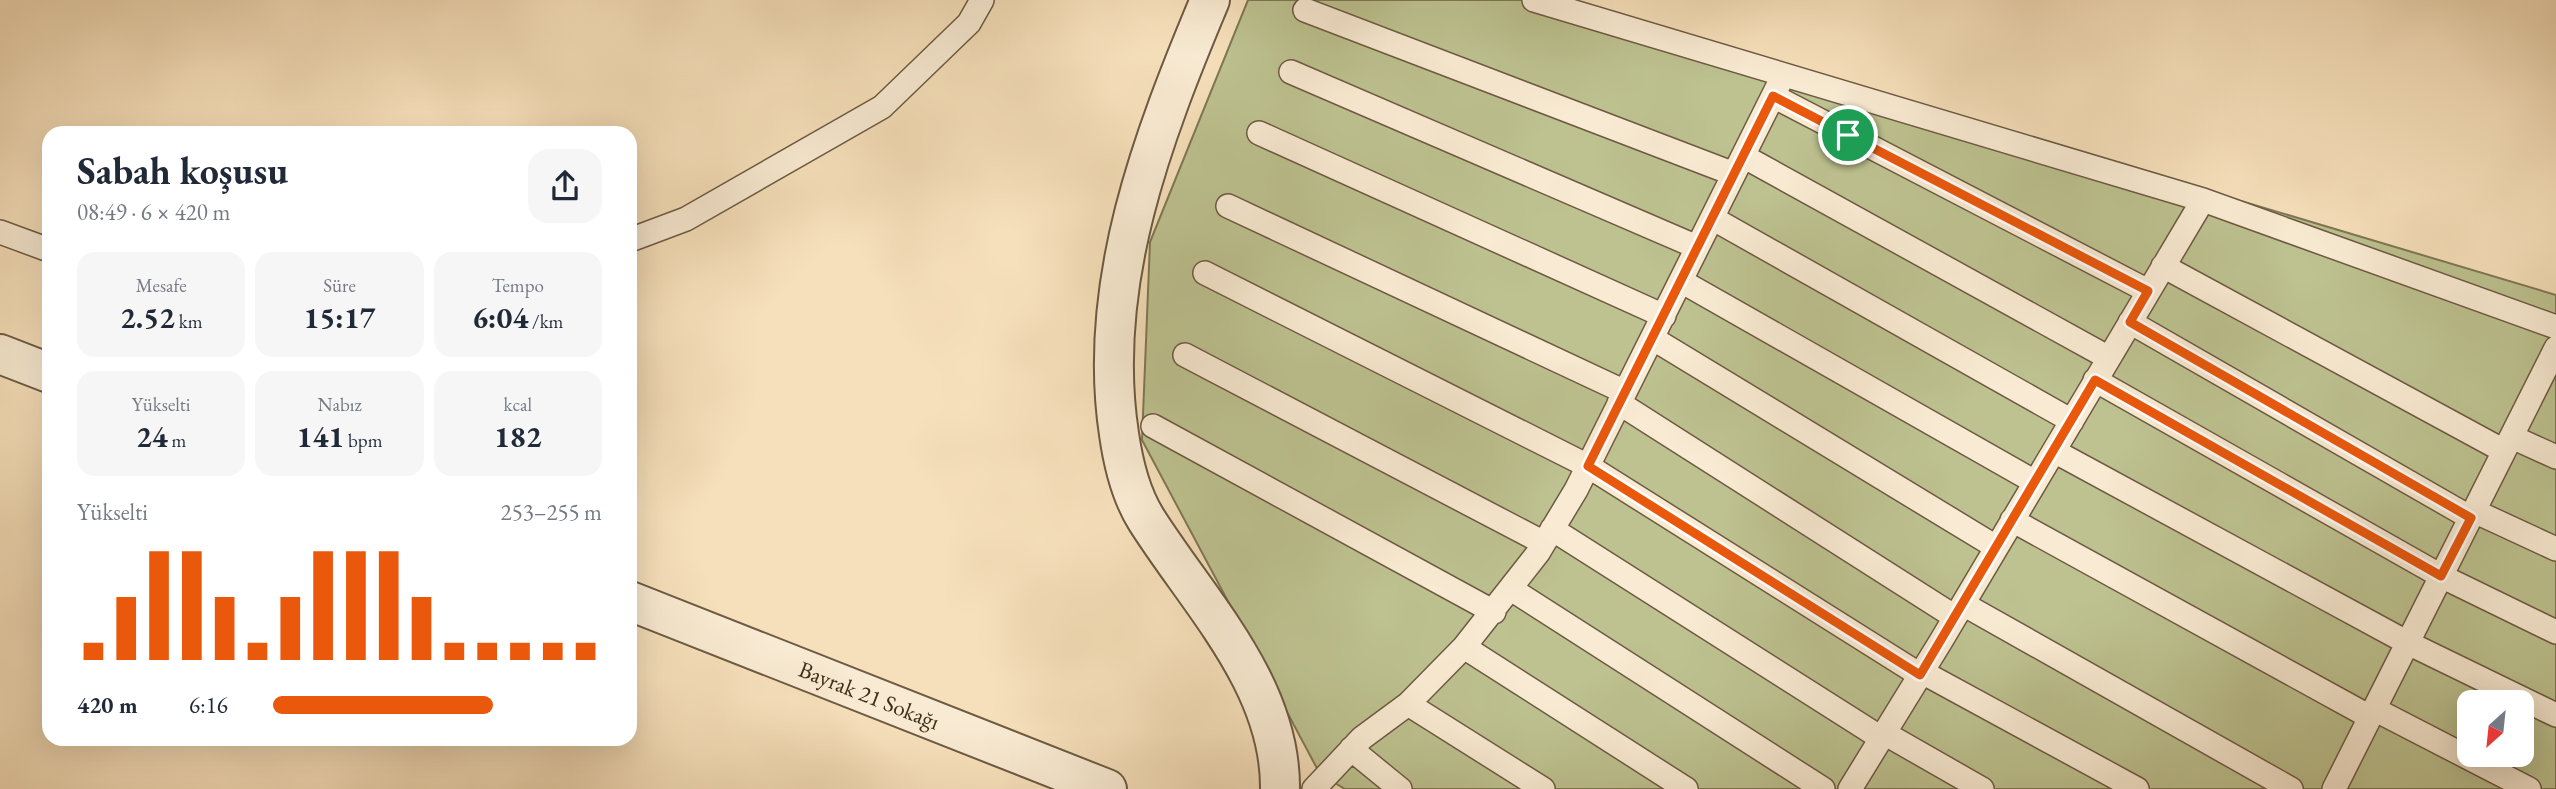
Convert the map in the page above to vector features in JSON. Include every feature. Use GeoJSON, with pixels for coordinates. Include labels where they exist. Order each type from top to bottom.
{"type":"FeatureCollection","features":[{"type":"Feature","properties":{"kind":"street"},"geometry":{"type":"LineString","coordinates":[[1210,0],[1147,166],[1130,225],[1119,285],[1115,334],[1116,416],[1124,461],[1144,516],[1231,642],[1252,678],[1275,738],[1280,761],[1280,789]]}},
{"type":"Feature","properties":{"kind":"street"},"geometry":{"type":"LineString","coordinates":[[0,354],[42,370]]}},
{"type":"Feature","properties":{"kind":"street","name":"Bayrak 21 Sokağı"},"geometry":{"type":"LineString","coordinates":[[637,604],[1107,789]]}},
{"type":"Feature","properties":{"kind":"lane"},"geometry":{"type":"LineString","coordinates":[[637,237],[686,219],[882,107],[969,23],[982,0]]}},
{"type":"Feature","properties":{"kind":"lane"},"geometry":{"type":"LineString","coordinates":[[1534,0],[1778,86],[2203,200],[2556,327]]}},
{"type":"Feature","properties":{"kind":"lane"},"geometry":{"type":"LineString","coordinates":[[1305,10],[1738,165],[2109,358]]}},
{"type":"Feature","properties":{"kind":"lane"},"geometry":{"type":"LineString","coordinates":[[1291,72],[1697,247]]}},
{"type":"Feature","properties":{"kind":"lane"},"geometry":{"type":"LineString","coordinates":[[1314,789],[1351,749],[1408,704],[1464,647],[1494,612],[1548,536],[1588,466],[1778,86]]}},
{"type":"Feature","properties":{"kind":"lane"},"geometry":{"type":"LineString","coordinates":[[1778,86],[2148,291]]}},
{"type":"Feature","properties":{"kind":"lane"},"geometry":{"type":"LineString","coordinates":[[1259,133],[1664,316]]}},
{"type":"Feature","properties":{"kind":"lane"},"geometry":{"type":"LineString","coordinates":[[1850,789],[2203,200]]}},
{"type":"Feature","properties":{"kind":"lane"},"geometry":{"type":"LineString","coordinates":[[1228,206],[1622,398],[1959,611],[2291,789]]}},
{"type":"Feature","properties":{"kind":"lane"},"geometry":{"type":"LineString","coordinates":[[1712,218],[2072,421]]}},
{"type":"Feature","properties":{"kind":"lane"},"geometry":{"type":"LineString","coordinates":[[0,232],[42,247]]}},
{"type":"Feature","properties":{"kind":"lane"},"geometry":{"type":"LineString","coordinates":[[2163,266],[2508,444],[2556,457]]}},
{"type":"Feature","properties":{"kind":"lane"},"geometry":{"type":"LineString","coordinates":[[1205,273],[1588,466],[1921,673],[2137,789]]}},
{"type":"Feature","properties":{"kind":"lane"},"geometry":{"type":"LineString","coordinates":[[1681,281],[2035,482]]}},
{"type":"Feature","properties":{"kind":"lane"},"geometry":{"type":"LineString","coordinates":[[2130,322],[2472,514],[2556,549]]}},
{"type":"Feature","properties":{"kind":"lane"},"geometry":{"type":"LineString","coordinates":[[1652,338],[1996,548]]}},
{"type":"Feature","properties":{"kind":"lane"},"geometry":{"type":"LineString","coordinates":[[1185,355],[1548,536],[1883,736],[1982,789]]}},
{"type":"Feature","properties":{"kind":"lane"},"geometry":{"type":"LineString","coordinates":[[2334,789],[2472,514],[2553,360]]}},
{"type":"Feature","properties":{"kind":"lane"},"geometry":{"type":"LineString","coordinates":[[2095,380],[2441,576],[2556,632]]}},
{"type":"Feature","properties":{"kind":"lane"},"geometry":{"type":"LineString","coordinates":[[1153,426],[1494,612]]}},
{"type":"Feature","properties":{"kind":"lane"},"geometry":{"type":"LineString","coordinates":[[2054,451],[2408,643],[2556,715]]}},
{"type":"Feature","properties":{"kind":"lane"},"geometry":{"type":"LineString","coordinates":[[2012,520],[2372,713],[2529,789]]}},
{"type":"Feature","properties":{"kind":"lane"},"geometry":{"type":"LineString","coordinates":[[1511,589],[1823,789]]}},
{"type":"Feature","properties":{"kind":"lane"},"geometry":{"type":"LineString","coordinates":[[1464,647],[1686,789]]}},
{"type":"Feature","properties":{"kind":"lane"},"geometry":{"type":"LineString","coordinates":[[1408,704],[1543,789]]}},
{"type":"Feature","properties":{"kind":"lane"},"geometry":{"type":"LineString","coordinates":[[1351,749],[1400,789]]}},
{"type":"Feature","properties":{"kind":"green space"},"geometry":{"type":"Polygon","coordinates":[[[1248,0],[1568,0],[2556,295],[2556,789],[1345,789],[1320,774],[1142,440],[1150,242],[1248,0]]]}},
{"type":"Feature","properties":{"kind":"route"},"geometry":{"type":"LineString","coordinates":[[1773,96],[1848,135],[2148,291],[2130,322],[2471,518],[2441,576],[2095,380],[1920,675],[1588,466],[1773,96]]}}]}
